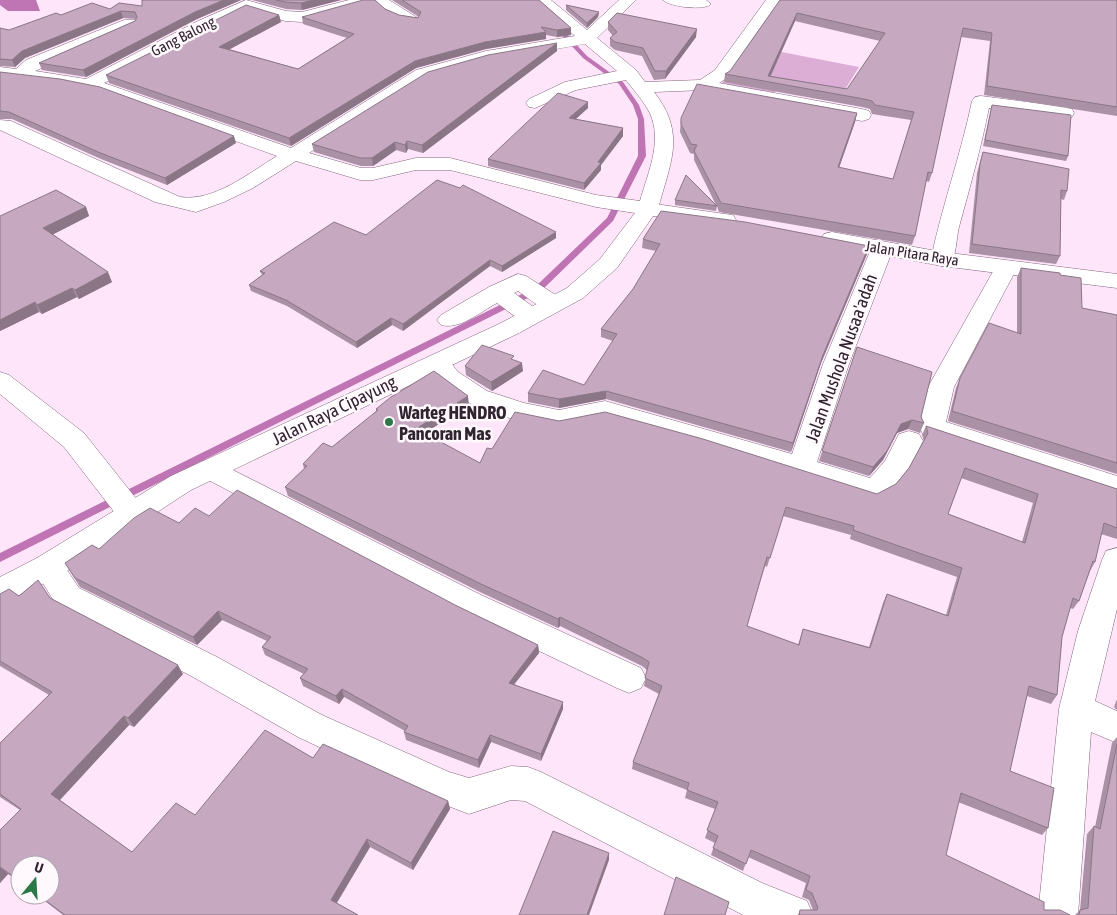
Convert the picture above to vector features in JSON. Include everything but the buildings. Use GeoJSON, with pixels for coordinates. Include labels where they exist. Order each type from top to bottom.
{"type":"FeatureCollection","features":[{"type":"Feature","properties":{"kind":"street","name":"Gang Balong"},"geometry":{"type":"LineString","coordinates":[[89,84],[204,24],[246,5],[286,16],[302,17],[367,0]]}},
{"type":"Feature","properties":{"kind":"street"},"geometry":{"type":"LineString","coordinates":[[381,0],[382,4],[413,20]]}},
{"type":"Feature","properties":{"kind":"street"},"geometry":{"type":"LineString","coordinates":[[542,0],[576,41],[624,78],[657,108],[665,132],[664,150],[639,208]]}},
{"type":"Feature","properties":{"kind":"street"},"geometry":{"type":"LineString","coordinates":[[4,125],[162,198],[187,206],[203,204],[246,184],[422,74],[469,59],[576,41],[628,0]]}},
{"type":"Feature","properties":{"kind":"street"},"geometry":{"type":"LineString","coordinates":[[671,0],[703,4]]}},
{"type":"Feature","properties":{"kind":"street"},"geometry":{"type":"LineString","coordinates":[[704,85],[721,74],[774,0]]}},
{"type":"Feature","properties":{"kind":"street"},"geometry":{"type":"LineString","coordinates":[[20,74],[32,64],[130,23]]}},
{"type":"Feature","properties":{"kind":"street"},"geometry":{"type":"LineString","coordinates":[[0,72],[89,84],[292,154],[360,174],[373,174],[416,164],[450,164],[596,201],[744,223]]}},
{"type":"Feature","properties":{"kind":"street"},"geometry":{"type":"LineString","coordinates":[[535,103],[560,90],[624,78],[704,85],[862,115]]}},
{"type":"Feature","properties":{"kind":"street"},"geometry":{"type":"LineString","coordinates":[[942,259],[948,228],[980,153],[980,101],[1065,113]]}},
{"type":"Feature","properties":{"kind":"street","name":"Jalan Raya Cipayung"},"geometry":{"type":"LineString","coordinates":[[0,590],[48,567],[130,510],[181,483],[323,417],[399,378],[437,363],[525,300],[575,293],[599,274],[639,208]]}},
{"type":"Feature","properties":{"kind":"street","name":"Jalan Pitara Raya"},"geometry":{"type":"LineString","coordinates":[[810,235],[942,259],[1117,281]]}},
{"type":"Feature","properties":{"kind":"street","name":"Jalan Mushola Nusaa'adah"},"geometry":{"type":"LineString","coordinates":[[801,467],[836,364],[882,249]]}},
{"type":"Feature","properties":{"kind":"street"},"geometry":{"type":"LineString","coordinates":[[437,363],[449,378],[478,397],[521,412],[559,419],[586,412],[606,410],[707,438],[874,490],[882,485],[921,434],[942,387],[1006,268]]}},
{"type":"Feature","properties":{"kind":"street"},"geometry":{"type":"LineString","coordinates":[[449,320],[525,300]]}},
{"type":"Feature","properties":{"kind":"street"},"geometry":{"type":"LineString","coordinates":[[0,381],[74,440],[108,480],[130,510]]}},
{"type":"Feature","properties":{"kind":"street"},"geometry":{"type":"LineString","coordinates":[[921,434],[1117,487]]}},
{"type":"Feature","properties":{"kind":"street"},"geometry":{"type":"LineString","coordinates":[[211,469],[470,604],[629,678]]}},
{"type":"Feature","properties":{"kind":"street"},"geometry":{"type":"LineString","coordinates":[[1058,915],[1076,709],[1094,632],[1117,560]]}},
{"type":"Feature","properties":{"kind":"street"},"geometry":{"type":"LineString","coordinates":[[48,567],[68,597],[205,667],[310,726],[443,787],[469,796],[511,783],[528,784],[752,899],[793,915]]}},
{"type":"Feature","properties":{"kind":"street"},"geometry":{"type":"LineString","coordinates":[[1076,709],[1117,727]]}},
{"type":"Feature","properties":{"kind":"shaded area"},"geometry":{"type":"Polygon","coordinates":[[[0,0],[36,0],[40,11],[8,11],[0,5],[0,0]]]}},
{"type":"Feature","properties":{"kind":"shaded area"},"geometry":{"type":"Polygon","coordinates":[[[751,46],[859,67],[841,96],[782,82],[774,94],[722,83],[751,46]]]}},
{"type":"Feature","properties":{"kind":"waterway"},"geometry":{"type":"LineString","coordinates":[[0,558],[537,290],[610,219],[642,156],[641,119],[636,105],[621,83],[585,57],[557,27]]}},
{"type":"Feature","properties":{"kind":"place","name":"Warteg HENDRO Pancoran Mas"},"geometry":{"type":"Point","coordinates":[389,422]}}]}
